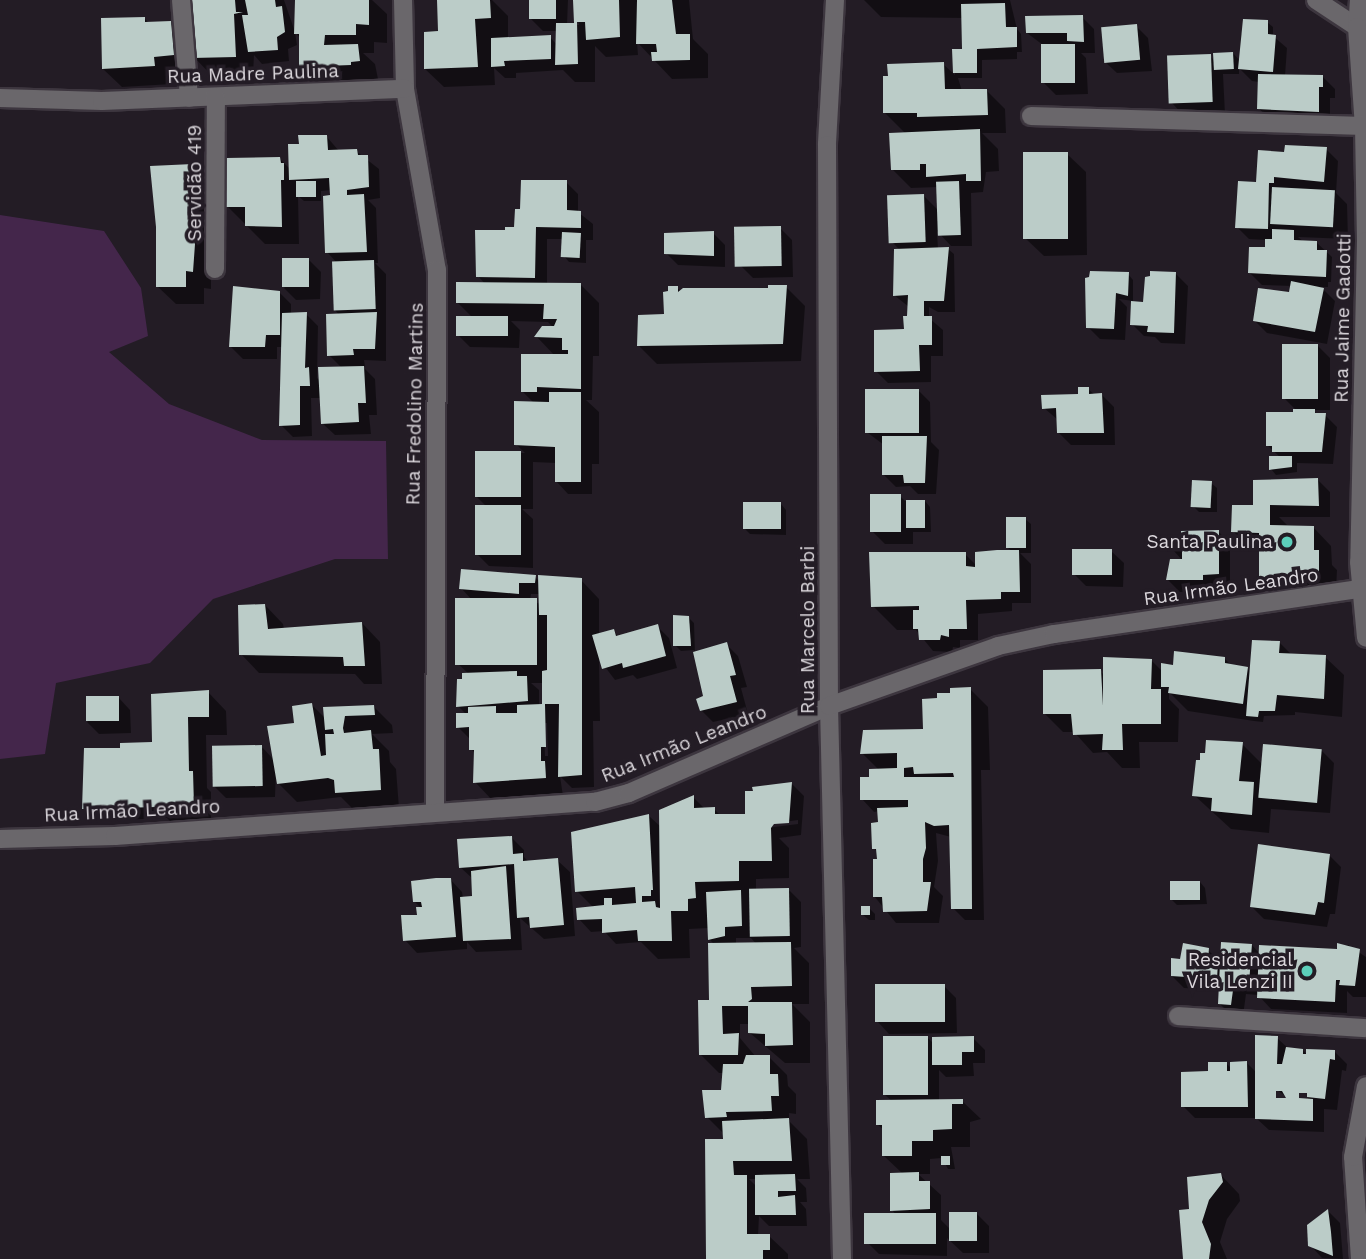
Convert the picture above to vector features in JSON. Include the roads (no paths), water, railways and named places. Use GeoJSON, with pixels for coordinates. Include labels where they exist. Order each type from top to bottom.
{"type":"FeatureCollection","features":[{"type":"Feature","properties":{"kind":"street"},"geometry":{"type":"LineString","coordinates":[[181,0],[189,98]]}},
{"type":"Feature","properties":{"kind":"street","name":"Rua Fredolino Martins"},"geometry":{"type":"LineString","coordinates":[[403,0],[405,89],[437,270],[435,811]]}},
{"type":"Feature","properties":{"kind":"street","name":"Rua Marcelo Barbi"},"geometry":{"type":"LineString","coordinates":[[835,0],[827,145],[829,706],[842,1259]]}},
{"type":"Feature","properties":{"kind":"street"},"geometry":{"type":"LineString","coordinates":[[1317,0],[1357,27]]}},
{"type":"Feature","properties":{"kind":"street","name":"Rua Jaime Gadotti"},"geometry":{"type":"LineString","coordinates":[[1359,0],[1357,27],[1364,126],[1366,241],[1363,588],[1366,638]]}},
{"type":"Feature","properties":{"kind":"street","name":"Rua Madre Paulina"},"geometry":{"type":"LineString","coordinates":[[0,98],[102,101],[405,89]]}},
{"type":"Feature","properties":{"kind":"street","name":"Servidão 419"},"geometry":{"type":"LineString","coordinates":[[215,269],[216,97]]}},
{"type":"Feature","properties":{"kind":"street"},"geometry":{"type":"LineString","coordinates":[[1031,116],[1364,126]]}},
{"type":"Feature","properties":{"kind":"street","name":"Rua Irmão Leandro"},"geometry":{"type":"LineString","coordinates":[[0,839],[115,836],[435,811],[594,802],[618,796],[829,706],[998,646],[1054,634],[1363,588]]}},
{"type":"Feature","properties":{"kind":"street"},"geometry":{"type":"LineString","coordinates":[[1178,1016],[1366,1028]]}},
{"type":"Feature","properties":{"kind":"street"},"geometry":{"type":"LineString","coordinates":[[1360,1259],[1353,1157],[1366,1086]]}},
{"type":"Feature","properties":{"kind":"place","name":"Santa Paulina"},"geometry":{"type":"Point","coordinates":[1287,542]}},
{"type":"Feature","properties":{"kind":"place","name":"Residencial Vila Lenzi II"},"geometry":{"type":"Point","coordinates":[1307,971]}}]}
